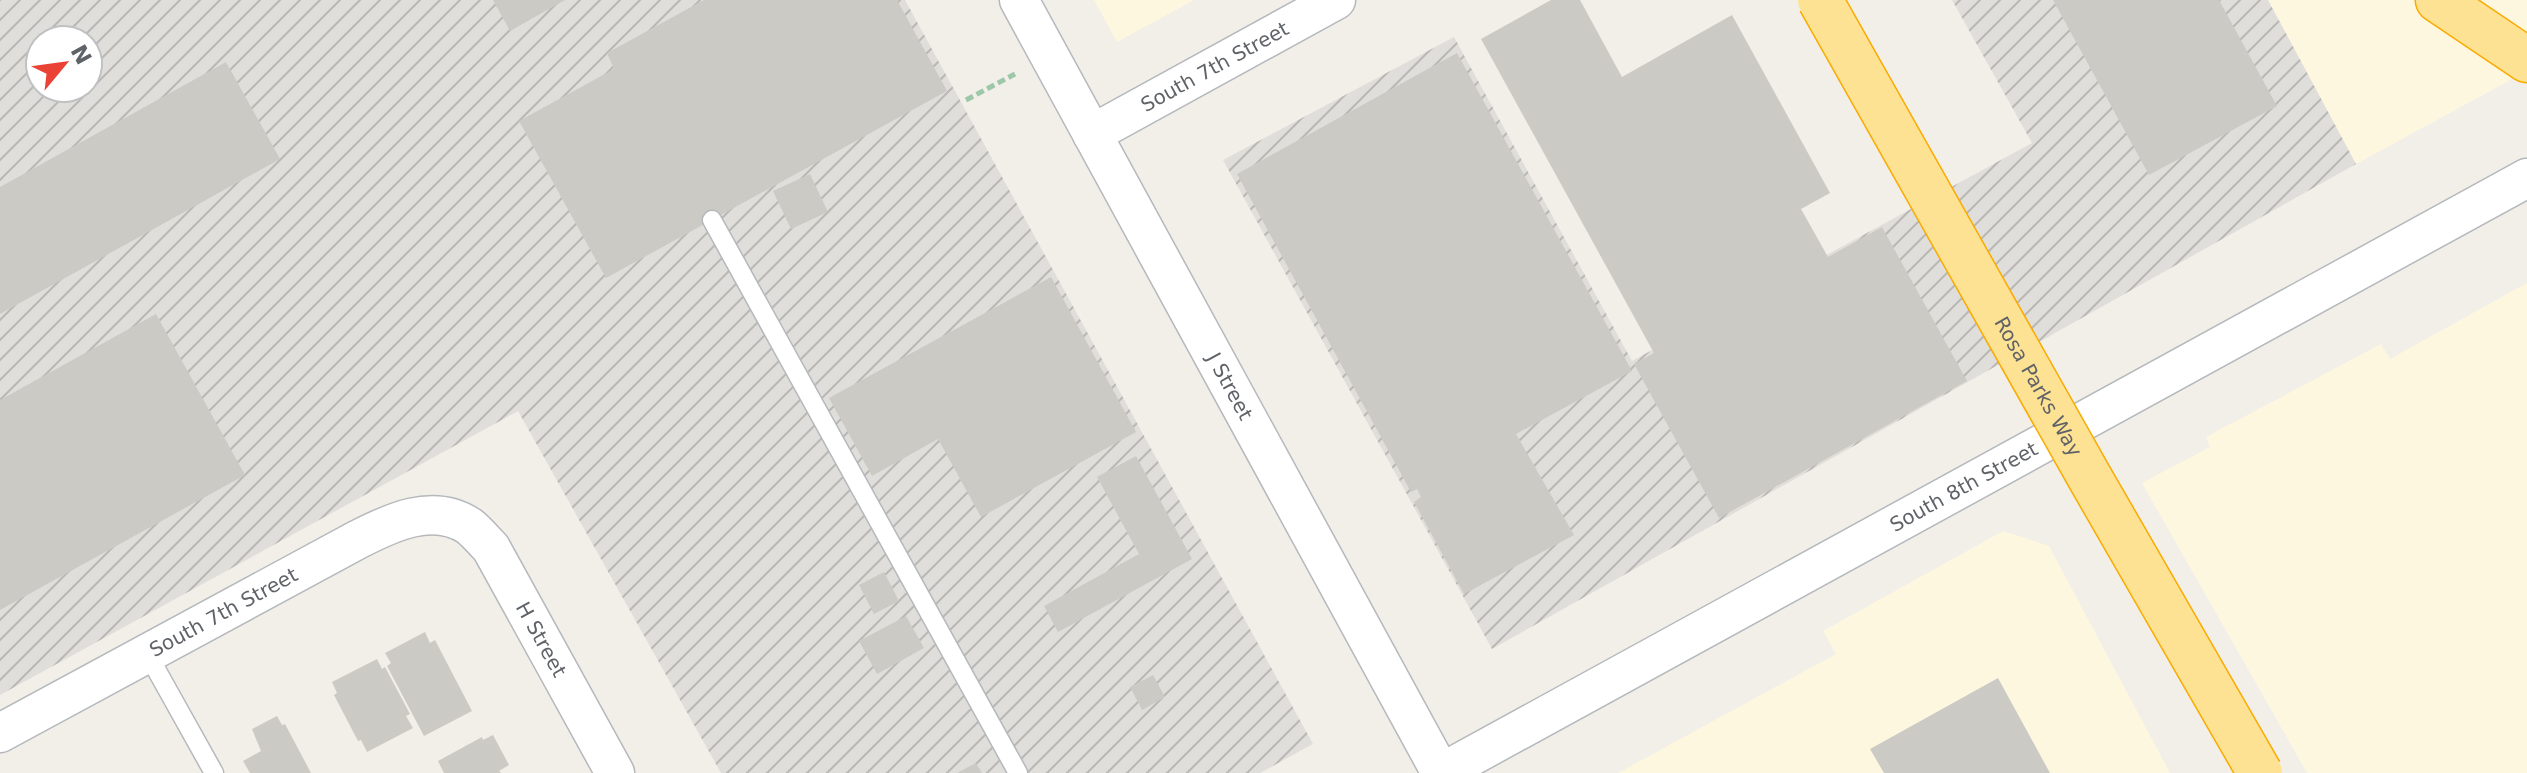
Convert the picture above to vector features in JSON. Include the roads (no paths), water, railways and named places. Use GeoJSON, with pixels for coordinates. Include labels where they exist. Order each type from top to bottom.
{"type":"FeatureCollection","features":[{"type":"Feature","properties":{"kind":"highway","name":"Rosa Parks Way"},"geometry":{"type":"LineString","coordinates":[[1820,0],[2260,773]]}},
{"type":"Feature","properties":{"kind":"highway"},"geometry":{"type":"LineString","coordinates":[[2438,0],[2527,60]]}},
{"type":"Feature","properties":{"kind":"street","name":"J Street"},"geometry":{"type":"LineString","coordinates":[[1019,0],[1441,773]]}},
{"type":"Feature","properties":{"kind":"street","name":"South 7th Street"},"geometry":{"type":"LineString","coordinates":[[1092,134],[1336,0]]}},
{"type":"Feature","properties":{"kind":"street","name":"South 8th Street"},"geometry":{"type":"LineString","coordinates":[[1441,773],[2527,178]]}},
{"type":"Feature","properties":{"kind":"street","name":"South 7th Street"},"geometry":{"type":"LineString","coordinates":[[0,733],[386,525],[432,515],[455,518]]}},
{"type":"Feature","properties":{"kind":"street","name":"H Street"},"geometry":{"type":"LineString","coordinates":[[455,518],[472,527],[491,548],[615,773]]}},
{"type":"Feature","properties":{"kind":"lane"},"geometry":{"type":"LineString","coordinates":[[712,220],[1018,773]]}},
{"type":"Feature","properties":{"kind":"lane"},"geometry":{"type":"LineString","coordinates":[[147,653],[214,773]]}}]}
